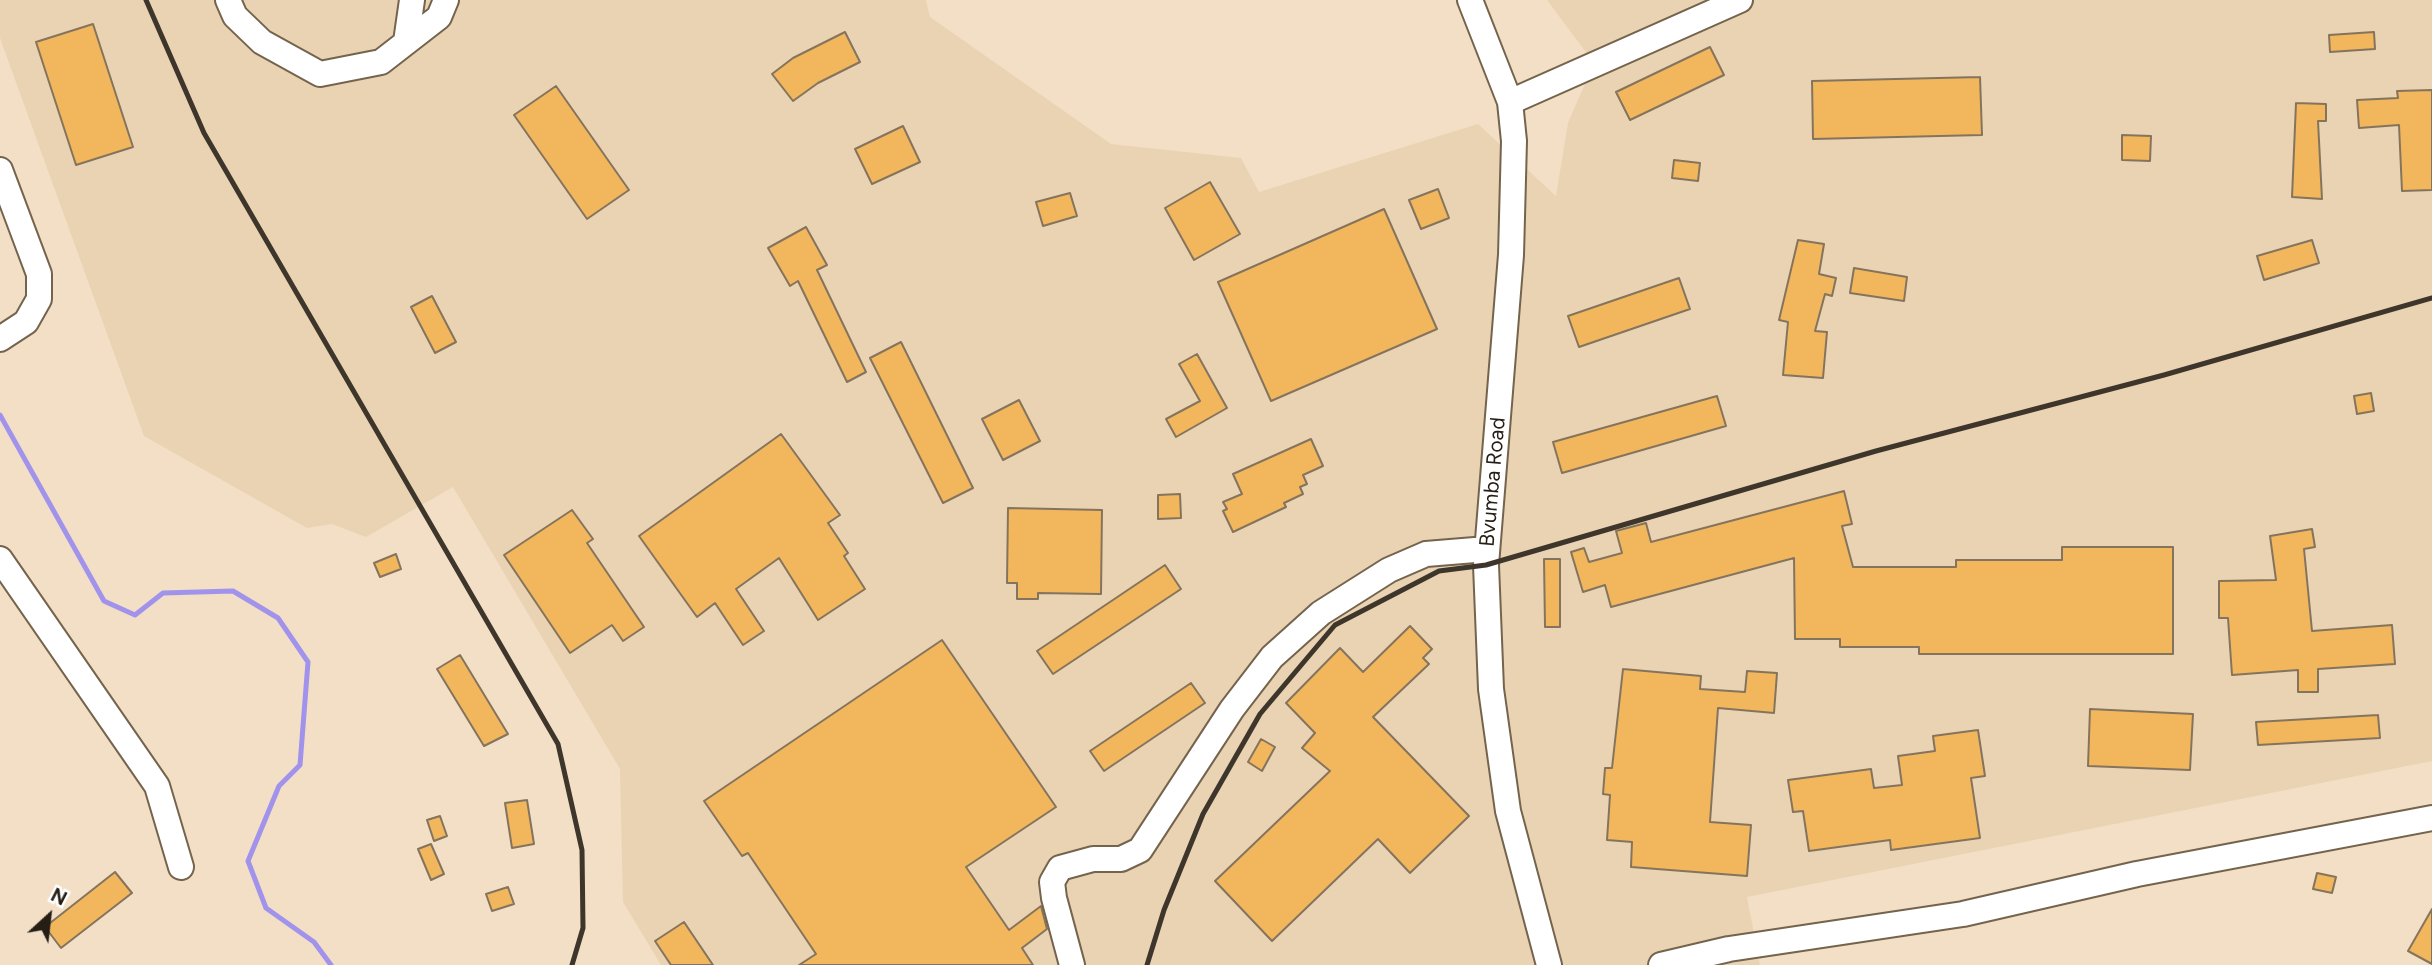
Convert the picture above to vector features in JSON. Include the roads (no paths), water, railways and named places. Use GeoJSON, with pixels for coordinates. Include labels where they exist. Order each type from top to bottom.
{"type":"FeatureCollection","features":[{"type":"Feature","properties":{"kind":"street"},"geometry":{"type":"LineString","coordinates":[[228,0],[235,16],[262,43],[320,74],[381,62],[439,17],[446,0]]}},
{"type":"Feature","properties":{"kind":"street"},"geometry":{"type":"LineString","coordinates":[[407,42],[412,0]]}},
{"type":"Feature","properties":{"kind":"street","name":"Bvumba Road"},"geometry":{"type":"LineString","coordinates":[[1470,0],[1510,102],[1514,141],[1514,196],[1487,549],[1491,689],[1508,811],[1549,965]]}},
{"type":"Feature","properties":{"kind":"street"},"geometry":{"type":"LineString","coordinates":[[1510,102],[1740,0]]}},
{"type":"Feature","properties":{"kind":"street"},"geometry":{"type":"LineString","coordinates":[[0,170],[40,274],[38,299],[26,322],[0,339]]}},
{"type":"Feature","properties":{"kind":"street"},"geometry":{"type":"LineString","coordinates":[[1072,965],[1054,898],[1052,881],[1060,868],[1093,859],[1121,859],[1140,850],[1232,709],[1272,657],[1321,613],[1389,570],[1426,554],[1487,549]]}},
{"type":"Feature","properties":{"kind":"street"},"geometry":{"type":"LineString","coordinates":[[0,559],[157,786],[181,867]]}},
{"type":"Feature","properties":{"kind":"street"},"geometry":{"type":"LineString","coordinates":[[1661,965],[1731,957],[1963,914],[2137,874],[2432,818]]}},
{"type":"Feature","properties":{"kind":"waterway"},"geometry":{"type":"LineString","coordinates":[[0,415],[104,601],[135,615],[163,593],[233,591],[278,618],[308,662],[300,765],[279,786],[248,861],[266,908],[314,942],[331,965]]}},
{"type":"Feature","properties":{"kind":"railway"},"geometry":{"type":"LineString","coordinates":[[146,0],[204,133],[558,744],[582,850],[583,928],[572,965]]}},
{"type":"Feature","properties":{"kind":"railway"},"geometry":{"type":"LineString","coordinates":[[1147,965],[1164,910],[1203,814],[1260,714],[1335,625],[1439,571],[1486,565],[1876,451],[2164,375],[2432,298]]}}]}
